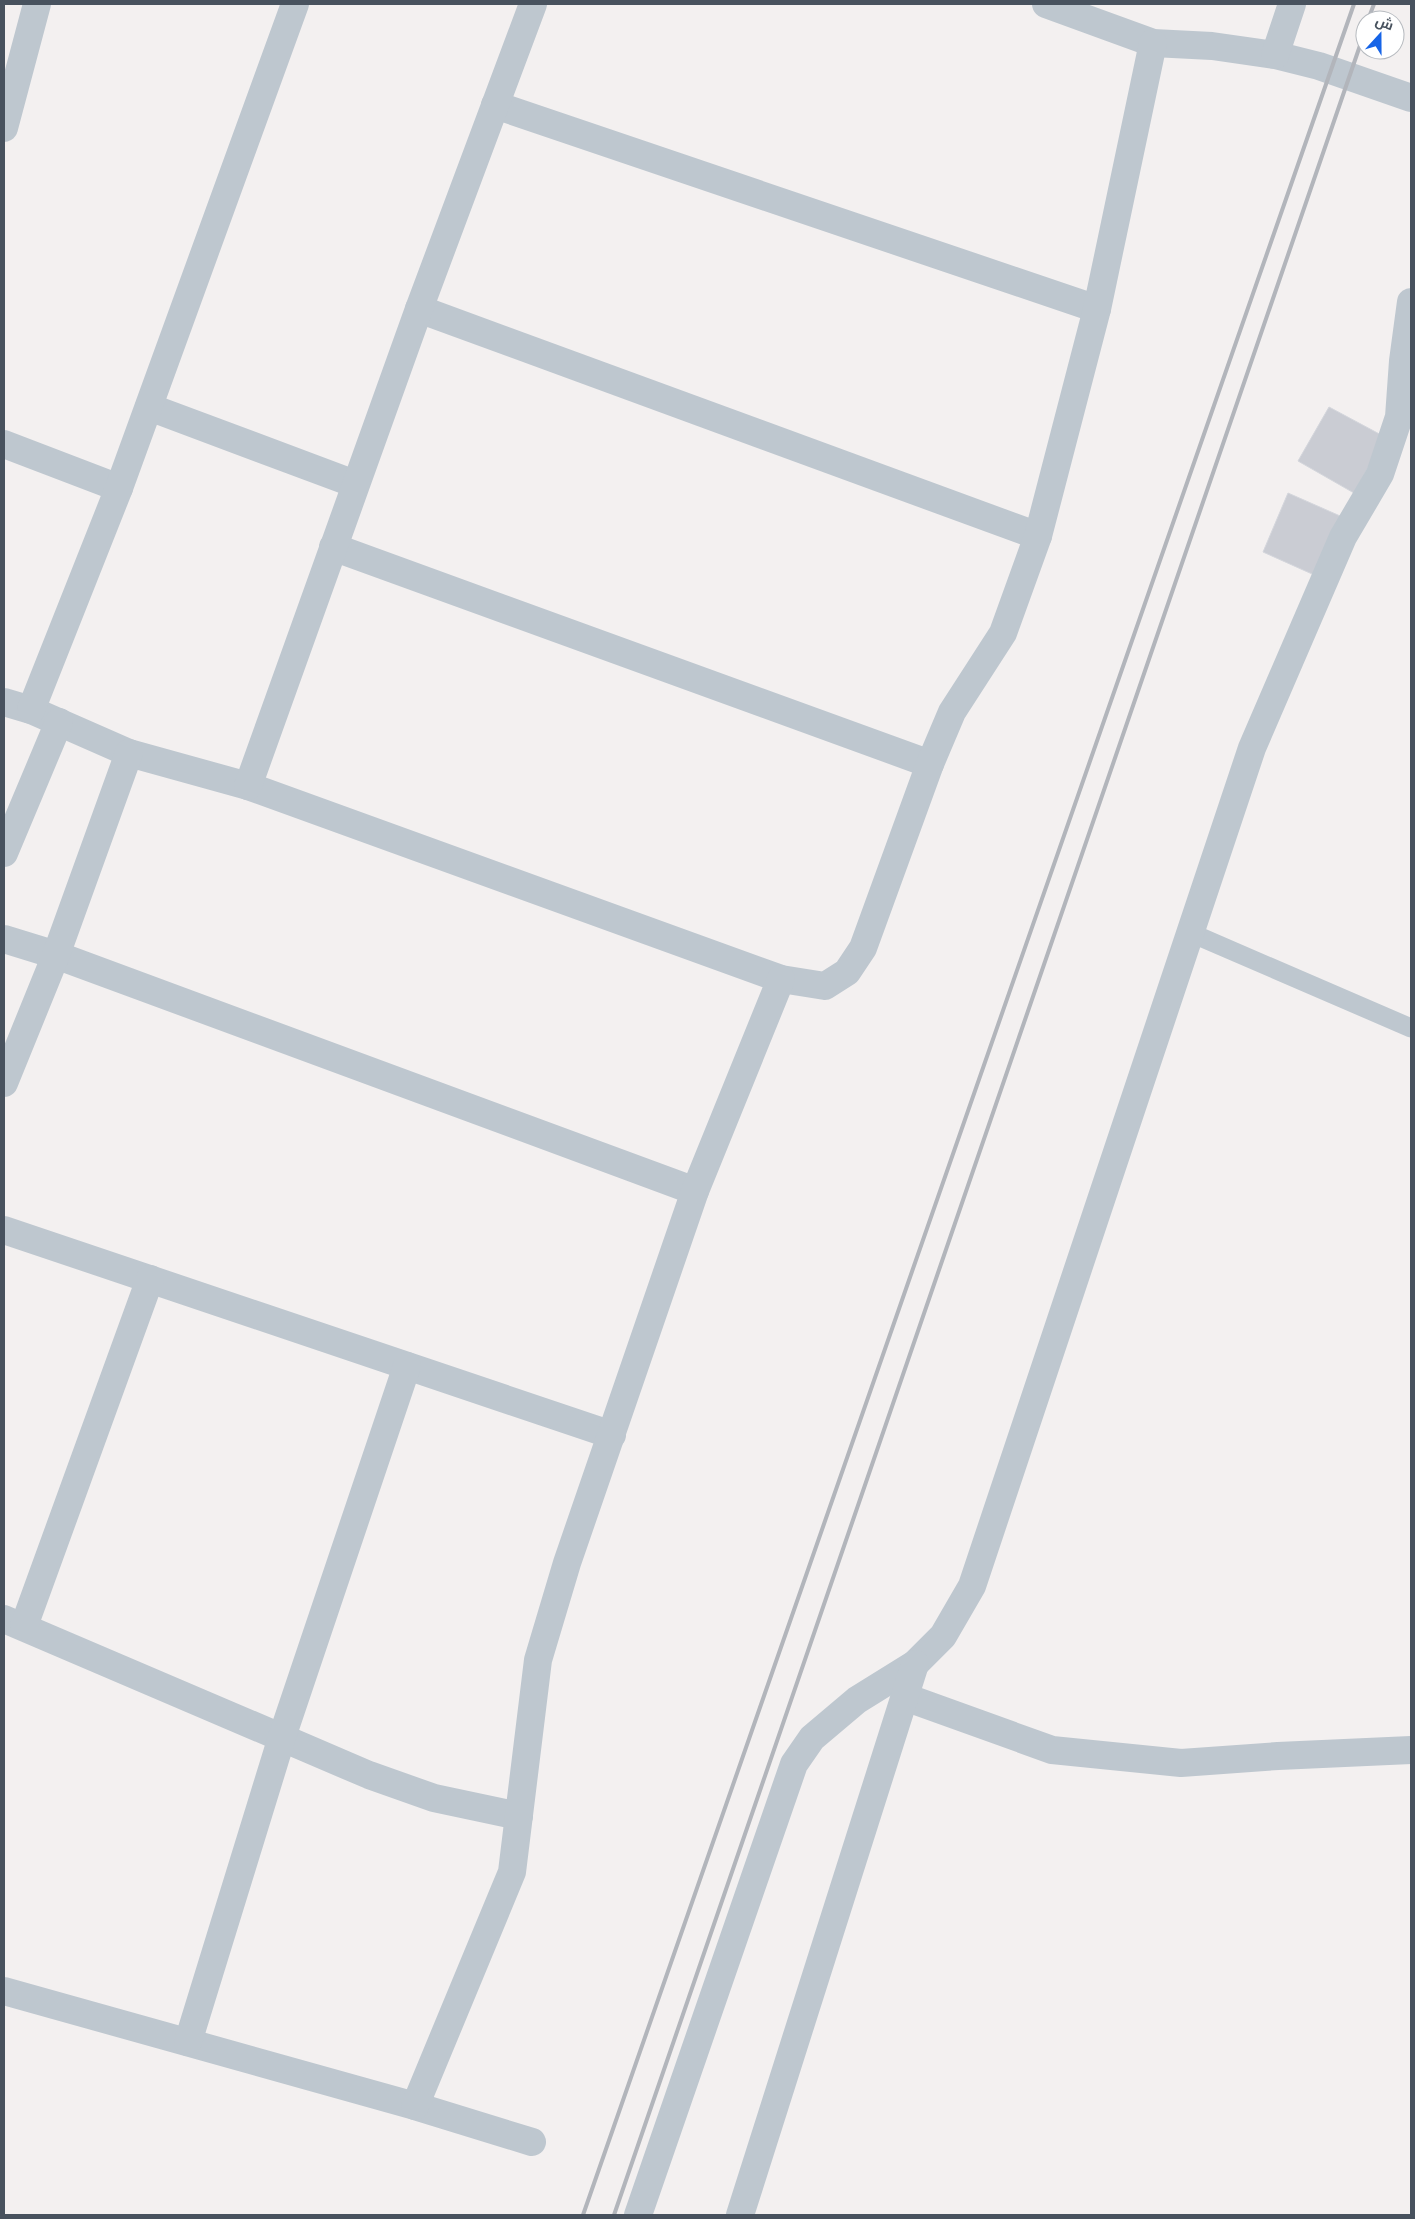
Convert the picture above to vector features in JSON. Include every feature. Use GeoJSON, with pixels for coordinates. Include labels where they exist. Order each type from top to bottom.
{"type":"FeatureCollection","features":[{"type":"Feature","properties":{"kind":"street"},"geometry":{"type":"LineString","coordinates":[[4,128],[37,4]]}},
{"type":"Feature","properties":{"kind":"street"},"geometry":{"type":"LineString","coordinates":[[30,710],[119,488],[295,4]]}},
{"type":"Feature","properties":{"kind":"street"},"geometry":{"type":"LineString","coordinates":[[248,786],[355,484],[533,4]]}},
{"type":"Feature","properties":{"kind":"street"},"geometry":{"type":"LineString","coordinates":[[1046,4],[1153,43],[1212,46],[1274,55],[1319,66],[1411,98]]}},
{"type":"Feature","properties":{"kind":"street"},"geometry":{"type":"LineString","coordinates":[[1274,55],[1292,4]]}},
{"type":"Feature","properties":{"kind":"street"},"geometry":{"type":"LineString","coordinates":[[4,702],[30,710],[129,752],[248,786],[780,979],[825,986],[847,972],[864,948],[930,764],[952,712],[1003,632],[1038,536],[1097,309],[1153,43]]}},
{"type":"Feature","properties":{"kind":"street"},"geometry":{"type":"LineString","coordinates":[[495,105],[1097,309]]}},
{"type":"Feature","properties":{"kind":"street"},"geometry":{"type":"LineString","coordinates":[[638,2215],[794,1764],[812,1738],[857,1700],[915,1664],[943,1636],[972,1586],[1252,748],[1343,537],[1380,474],[1400,417],[1411,302]]}},
{"type":"Feature","properties":{"kind":"street"},"geometry":{"type":"LineString","coordinates":[[419,309],[1038,536]]}},
{"type":"Feature","properties":{"kind":"street"},"geometry":{"type":"LineString","coordinates":[[149,407],[355,484]]}},
{"type":"Feature","properties":{"kind":"street"},"geometry":{"type":"LineString","coordinates":[[4,444],[119,488]]}},
{"type":"Feature","properties":{"kind":"street"},"geometry":{"type":"LineString","coordinates":[[333,547],[930,764]]}},
{"type":"Feature","properties":{"kind":"street"},"geometry":{"type":"LineString","coordinates":[[4,854],[59,722]]}},
{"type":"Feature","properties":{"kind":"street"},"geometry":{"type":"LineString","coordinates":[[4,1083],[56,954],[129,752]]}},
{"type":"Feature","properties":{"kind":"street"},"geometry":{"type":"LineString","coordinates":[[4,939],[56,954],[696,1191]]}},
{"type":"Feature","properties":{"kind":"street"},"geometry":{"type":"LineString","coordinates":[[415,2106],[512,1872],[538,1660],[567,1563],[696,1191],[780,979]]}},
{"type":"Feature","properties":{"kind":"street"},"geometry":{"type":"LineString","coordinates":[[4,1230],[612,1435]]}},
{"type":"Feature","properties":{"kind":"street"},"geometry":{"type":"LineString","coordinates":[[150,1279],[14,1623],[369,1774],[434,1798],[519,1816]]}},
{"type":"Feature","properties":{"kind":"street"},"geometry":{"type":"LineString","coordinates":[[188,2042],[282,1736],[407,1366]]}},
{"type":"Feature","properties":{"kind":"street"},"geometry":{"type":"LineString","coordinates":[[740,2215],[915,1664]]}},
{"type":"Feature","properties":{"kind":"street"},"geometry":{"type":"LineString","coordinates":[[905,1697],[1052,1750],[1181,1763],[1278,1756],[1411,1750]]}},
{"type":"Feature","properties":{"kind":"street"},"geometry":{"type":"LineString","coordinates":[[4,1991],[415,2106],[532,2142]]}},
{"type":"Feature","properties":{"kind":"lane"},"geometry":{"type":"LineString","coordinates":[[1191,933],[1411,1028]]}},
{"type":"Feature","properties":{"kind":"building"},"geometry":{"type":"Polygon","coordinates":[[[1329,407],[1385,437],[1354,493],[1298,461],[1329,407]]]}},
{"type":"Feature","properties":{"kind":"building"},"geometry":{"type":"Polygon","coordinates":[[[1288,493],[1347,519],[1321,578],[1263,552],[1288,493]]]}},
{"type":"Feature","properties":{"kind":"railway"},"geometry":{"type":"LineString","coordinates":[[583,2215],[1354,4]]}},
{"type":"Feature","properties":{"kind":"railway"},"geometry":{"type":"LineString","coordinates":[[1372,10],[1374,4]]}},
{"type":"Feature","properties":{"kind":"railway"},"geometry":{"type":"LineString","coordinates":[[614,2215],[1355,60]]}}]}
